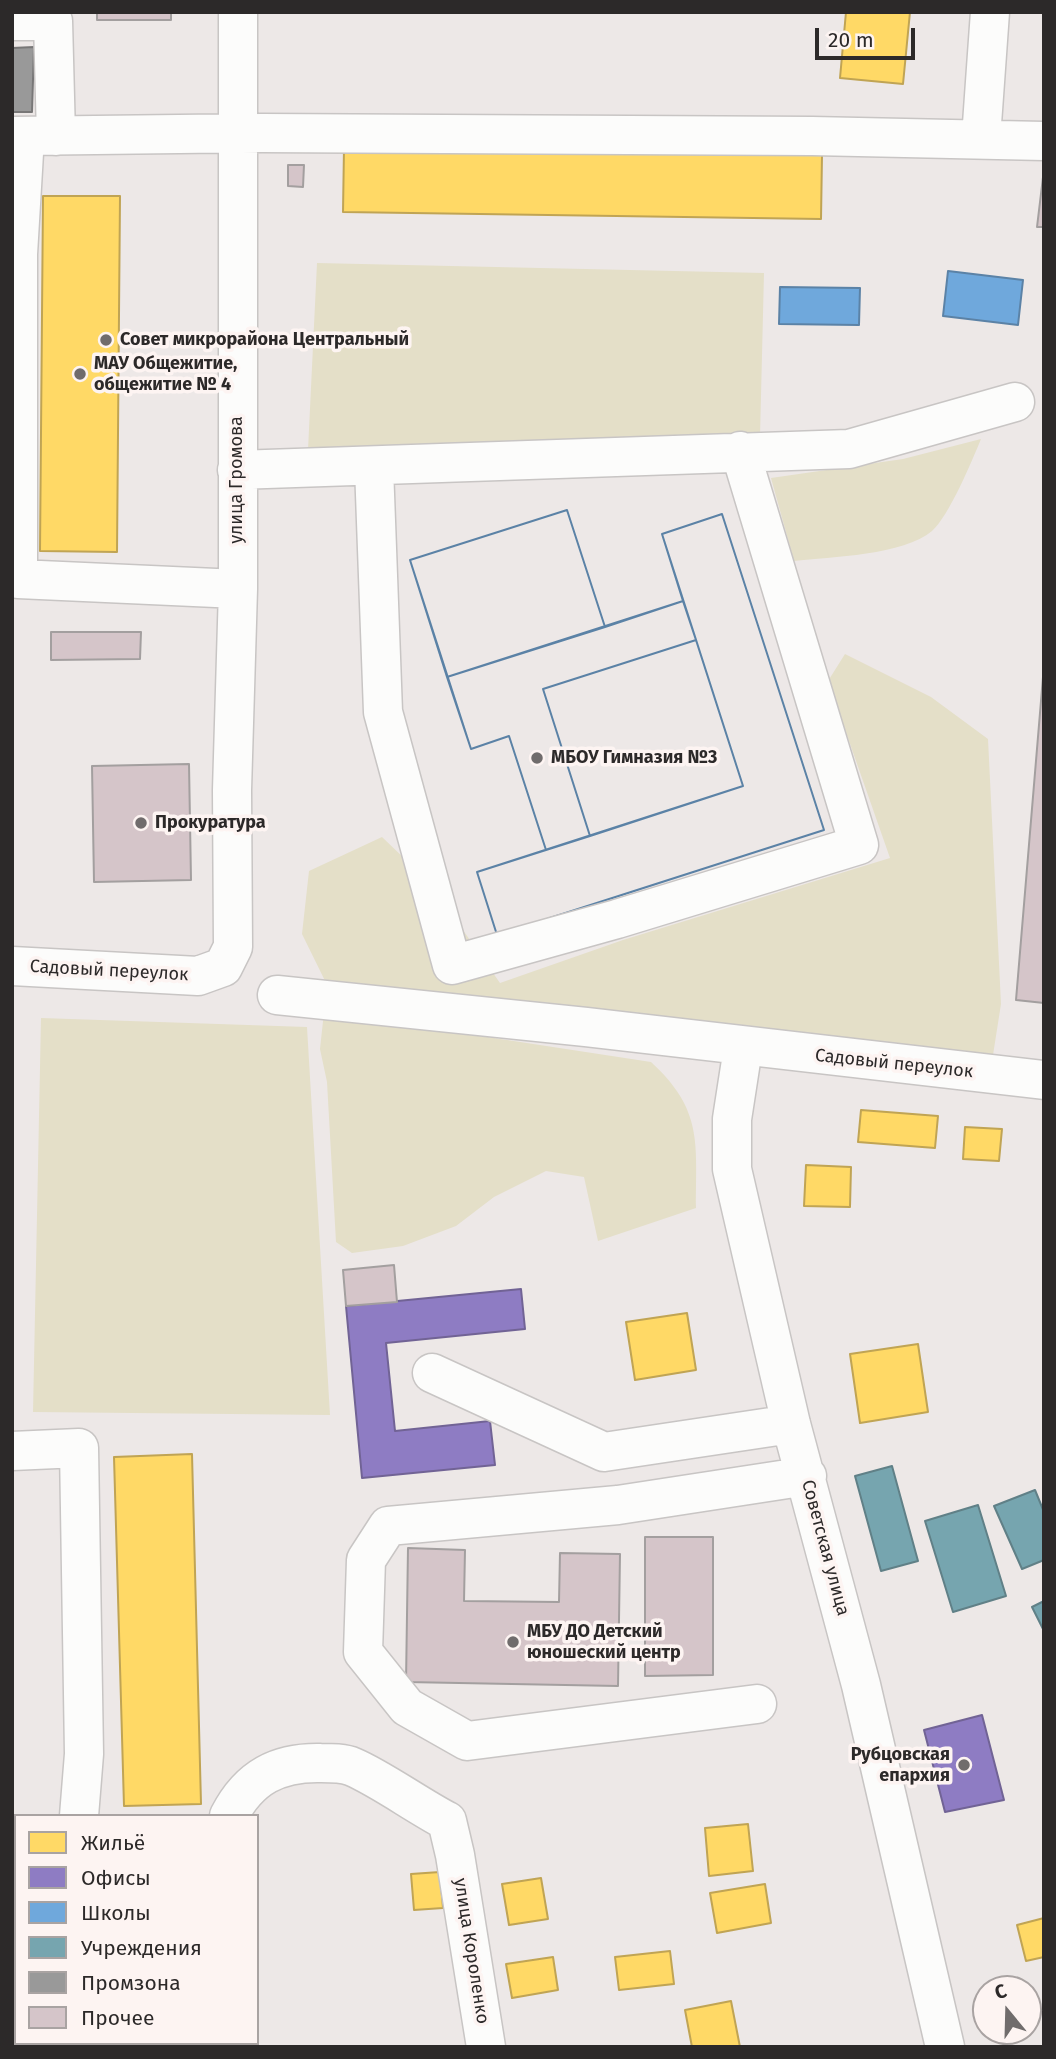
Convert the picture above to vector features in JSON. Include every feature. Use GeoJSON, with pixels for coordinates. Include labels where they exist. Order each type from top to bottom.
{"type":"FeatureCollection","features":[{"type":"Feature","properties":{"kind":"street","name":"улица Громова"},"geometry":{"type":"LineString","coordinates":[[233,947],[232,790],[238,589],[238,12]]}},
{"type":"Feature","properties":{"kind":"street"},"geometry":{"type":"LineString","coordinates":[[981,138],[990,12]]}},
{"type":"Feature","properties":{"kind":"street"},"geometry":{"type":"LineString","coordinates":[[12,21],[53,17],[31,136],[15,254],[18,579],[238,589]]}},
{"type":"Feature","properties":{"kind":"street"},"geometry":{"type":"LineString","coordinates":[[31,136],[236,133],[981,138],[1044,141]]}},
{"type":"Feature","properties":{"kind":"street"},"geometry":{"type":"LineString","coordinates":[[237,470],[849,449],[1015,402]]}},
{"type":"Feature","properties":{"kind":"street"},"geometry":{"type":"LineString","coordinates":[[374,467],[383,712],[452,965],[617,919],[859,845],[740,451]]}},
{"type":"Feature","properties":{"kind":"street","name":"Садовый переулок"},"geometry":{"type":"LineString","coordinates":[[12,966],[198,976],[223,967],[233,947]]}},
{"type":"Feature","properties":{"kind":"street","name":"Садовый переулок"},"geometry":{"type":"LineString","coordinates":[[277,995],[586,1027],[743,1048],[1044,1080]]}},
{"type":"Feature","properties":{"kind":"street","name":"Советская улица"},"geometry":{"type":"LineString","coordinates":[[743,1048],[732,1119],[732,1169],[791,1424],[861,1685],[945,2047]]}},
{"type":"Feature","properties":{"kind":"street"},"geometry":{"type":"LineString","coordinates":[[432,1373],[604,1452],[791,1424]]}},
{"type":"Feature","properties":{"kind":"street"},"geometry":{"type":"LineString","coordinates":[[12,1451],[79,1448],[84,1754],[79,1814]]}},
{"type":"Feature","properties":{"kind":"street"},"geometry":{"type":"LineString","coordinates":[[758,1704],[467,1741],[407,1707],[363,1652],[366,1560],[388,1525],[618,1505],[807,1476]]}},
{"type":"Feature","properties":{"kind":"street","name":"улица Короленко"},"geometry":{"type":"LineString","coordinates":[[230,1814],[240,1795],[259,1778],[294,1762],[352,1766],[447,1821],[456,1855],[486,2047]]}},
{"type":"Feature","properties":{"kind":"shaded area"},"geometry":{"type":"Polygon","coordinates":[[[317,263],[764,273],[760,437],[308,450],[317,263]]]}},
{"type":"Feature","properties":{"kind":"shaded area"},"geometry":{"type":"Polygon","coordinates":[[[981,439],[953,501],[939,524],[920,539],[886,550],[794,561],[771,478],[903,459],[981,439]]]}},
{"type":"Feature","properties":{"kind":"shaded area"},"geometry":{"type":"Polygon","coordinates":[[[845,654],[931,697],[988,739],[1001,1004],[993,1055],[332,995],[302,934],[309,871],[382,837],[430,883],[500,983],[623,940],[890,858],[828,681],[845,654]]]}},
{"type":"Feature","properties":{"kind":"shaded area"},"geometry":{"type":"Polygon","coordinates":[[[324,1012],[651,1062],[680,1096],[693,1128],[696,1208],[598,1241],[584,1177],[546,1171],[494,1197],[456,1226],[403,1246],[352,1253],[336,1242],[327,1082],[320,1049],[324,1012]]]}},
{"type":"Feature","properties":{"kind":"shaded area"},"geometry":{"type":"Polygon","coordinates":[[[41,1018],[307,1027],[330,1415],[33,1412],[41,1018]]]}},
{"type":"Feature","properties":{"kind":"building: Жильё"},"geometry":{"type":"Polygon","coordinates":[[[846,12],[910,12],[903,84],[840,78],[846,12]]]}},
{"type":"Feature","properties":{"kind":"building: Жильё"},"geometry":{"type":"Polygon","coordinates":[[[344,148],[822,155],[821,219],[343,212],[344,148]]]}},
{"type":"Feature","properties":{"kind":"building: Жильё","name":"МАУ Общежитие, общежитие № 4"},"geometry":{"type":"Polygon","coordinates":[[[43,196],[120,196],[117,552],[40,551],[43,196]]]}},
{"type":"Feature","properties":{"kind":"building: Жильё"},"geometry":{"type":"Polygon","coordinates":[[[861,1110],[938,1116],[935,1148],[858,1142],[861,1110]]]}},
{"type":"Feature","properties":{"kind":"building: Жильё"},"geometry":{"type":"Polygon","coordinates":[[[965,1127],[1002,1129],[999,1161],[963,1159],[965,1127]]]}},
{"type":"Feature","properties":{"kind":"building: Жильё"},"geometry":{"type":"Polygon","coordinates":[[[806,1165],[851,1167],[850,1207],[804,1206],[806,1165]]]}},
{"type":"Feature","properties":{"kind":"building: Жильё"},"geometry":{"type":"Polygon","coordinates":[[[687,1313],[696,1370],[635,1380],[626,1322],[687,1313]]]}},
{"type":"Feature","properties":{"kind":"building: Жильё"},"geometry":{"type":"Polygon","coordinates":[[[918,1344],[928,1412],[860,1423],[850,1354],[918,1344]]]}},
{"type":"Feature","properties":{"kind":"building: Жильё"},"geometry":{"type":"Polygon","coordinates":[[[192,1454],[201,1804],[124,1806],[114,1457],[192,1454]]]}},
{"type":"Feature","properties":{"kind":"building: Жильё"},"geometry":{"type":"Polygon","coordinates":[[[748,1824],[753,1871],[709,1876],[705,1828],[748,1824]]]}},
{"type":"Feature","properties":{"kind":"building: Жильё"},"geometry":{"type":"Polygon","coordinates":[[[440,1872],[443,1908],[414,1910],[411,1874],[440,1872]]]}},
{"type":"Feature","properties":{"kind":"building: Жильё"},"geometry":{"type":"Polygon","coordinates":[[[541,1878],[548,1919],[509,1925],[502,1884],[541,1878]]]}},
{"type":"Feature","properties":{"kind":"building: Жильё"},"geometry":{"type":"Polygon","coordinates":[[[765,1884],[771,1923],[717,1933],[710,1893],[765,1884]]]}},
{"type":"Feature","properties":{"kind":"building: Жильё"},"geometry":{"type":"Polygon","coordinates":[[[1044,1918],[1044,1957],[1026,1961],[1017,1925],[1044,1918]]]}},
{"type":"Feature","properties":{"kind":"building: Жильё"},"geometry":{"type":"Polygon","coordinates":[[[670,1951],[674,1984],[619,1990],[615,1957],[670,1951]]]}},
{"type":"Feature","properties":{"kind":"building: Жильё"},"geometry":{"type":"Polygon","coordinates":[[[553,1957],[558,1990],[512,1998],[506,1964],[553,1957]]]}},
{"type":"Feature","properties":{"kind":"building: Жильё"},"geometry":{"type":"Polygon","coordinates":[[[731,2001],[740,2047],[692,2047],[685,2010],[731,2001]]]}},
{"type":"Feature","properties":{"kind":"building: Жильё"},"geometry":{"type":"Polygon","coordinates":[[[140,2045],[197,2045],[197,2047],[140,2045]]]}},
{"type":"Feature","properties":{"kind":"building: Офисы"},"geometry":{"type":"Polygon","coordinates":[[[521,1289],[525,1329],[386,1343],[395,1431],[490,1421],[495,1465],[362,1478],[346,1306],[521,1289]]]}},
{"type":"Feature","properties":{"kind":"building: Офисы","name":"Рубцовская епархия"},"geometry":{"type":"Polygon","coordinates":[[[982,1715],[1004,1800],[945,1812],[924,1730],[982,1715]]]}},
{"type":"Feature","properties":{"kind":"building: Школы"},"geometry":{"type":"Polygon","coordinates":[[[948,271],[1023,280],[1018,325],[943,316],[948,271]]]}},
{"type":"Feature","properties":{"kind":"building: Школы"},"geometry":{"type":"Polygon","coordinates":[[[780,287],[860,288],[859,325],[779,324],[780,287]]]}},
{"type":"Feature","properties":{"kind":"building: Школы"},"geometry":{"type":"Polygon","coordinates":[[[567,510],[605,627],[683,601],[662,534],[722,514],[824,830],[497,935],[477,872],[546,850],[509,736],[471,749],[410,560],[567,510]],[[696,640],[543,689],[590,836],[743,786],[696,640]]]}},
{"type":"Feature","properties":{"kind":"building: Школы"},"geometry":{"type":"Polygon","coordinates":[[[567,510],[605,627],[447,677],[410,560],[567,510]]]}},
{"type":"Feature","properties":{"kind":"building: Школы","name":"МБОУ Гимназия №3"},"geometry":{"type":"Polygon","coordinates":[[[722,514],[824,830],[497,935],[477,872],[743,786],[662,534],[722,514]]]}},
{"type":"Feature","properties":{"kind":"building: Школы"},"geometry":{"type":"Polygon","coordinates":[[[683,601],[696,640],[543,689],[590,836],[546,850],[509,736],[471,749],[447,677],[683,601]]]}},
{"type":"Feature","properties":{"kind":"building: Учреждения"},"geometry":{"type":"Polygon","coordinates":[[[892,1466],[918,1561],[881,1571],[855,1476],[892,1466]]]}},
{"type":"Feature","properties":{"kind":"building: Учреждения"},"geometry":{"type":"Polygon","coordinates":[[[1035,1490],[1044,1512],[1044,1560],[1022,1569],[994,1506],[1035,1490]]]}},
{"type":"Feature","properties":{"kind":"building: Учреждения"},"geometry":{"type":"Polygon","coordinates":[[[978,1505],[1006,1596],[953,1612],[925,1521],[978,1505]]]}},
{"type":"Feature","properties":{"kind":"building: Учреждения"},"geometry":{"type":"Polygon","coordinates":[[[1044,1601],[1044,1631],[1032,1607],[1044,1601]]]}},
{"type":"Feature","properties":{"kind":"building: Промзона"},"geometry":{"type":"Polygon","coordinates":[[[34,47],[32,112],[12,112],[12,48],[34,47]]]}},
{"type":"Feature","properties":{"kind":"building: Прочее"},"geometry":{"type":"Polygon","coordinates":[[[97,12],[171,12],[171,20],[97,20],[97,12]]]}},
{"type":"Feature","properties":{"kind":"building: Прочее"},"geometry":{"type":"Polygon","coordinates":[[[288,165],[304,165],[303,187],[288,186],[288,165]]]}},
{"type":"Feature","properties":{"kind":"building: Прочее"},"geometry":{"type":"Polygon","coordinates":[[[1043,177],[1044,227],[1037,227],[1043,177]]]}},
{"type":"Feature","properties":{"kind":"building: Прочее"},"geometry":{"type":"Polygon","coordinates":[[[51,632],[141,632],[140,659],[51,660],[51,632]]]}},
{"type":"Feature","properties":{"kind":"building: Прочее"},"geometry":{"type":"Polygon","coordinates":[[[1044,665],[1044,1003],[1016,1000],[1044,665]]]}},
{"type":"Feature","properties":{"kind":"building: Прочее","name":"Прокуратура"},"geometry":{"type":"Polygon","coordinates":[[[189,764],[191,880],[94,882],[92,766],[189,764]]]}},
{"type":"Feature","properties":{"kind":"building: Прочее"},"geometry":{"type":"Polygon","coordinates":[[[394,1265],[397,1302],[346,1306],[343,1270],[394,1265]]]}},
{"type":"Feature","properties":{"kind":"building: Прочее"},"geometry":{"type":"Polygon","coordinates":[[[645,1537],[713,1537],[713,1675],[645,1676],[645,1537]]]}},
{"type":"Feature","properties":{"kind":"building: Прочее","name":"МБУ ДО Детский юношеский центр"},"geometry":{"type":"Polygon","coordinates":[[[408,1548],[465,1550],[464,1601],[559,1602],[560,1553],[620,1554],[618,1686],[406,1682],[408,1548]]]}},
{"type":"Feature","properties":{"kind":"place","name":"Совет микрорайона Центральный"},"geometry":{"type":"Point","coordinates":[106,340]}},
{"type":"Feature","properties":{"kind":"place","name":"МАУ Общежитие, общежитие № 4"},"geometry":{"type":"Point","coordinates":[80,374]}},
{"type":"Feature","properties":{"kind":"place","name":"МБОУ Гимназия №3"},"geometry":{"type":"Point","coordinates":[537,758]}},
{"type":"Feature","properties":{"kind":"place","name":"Прокуратура"},"geometry":{"type":"Point","coordinates":[141,823]}},
{"type":"Feature","properties":{"kind":"place","name":"МБУ ДО Детский юношеский центр"},"geometry":{"type":"Point","coordinates":[513,1642]}},
{"type":"Feature","properties":{"kind":"place","name":"Рубцовская епархия"},"geometry":{"type":"Point","coordinates":[964,1765]}}]}
